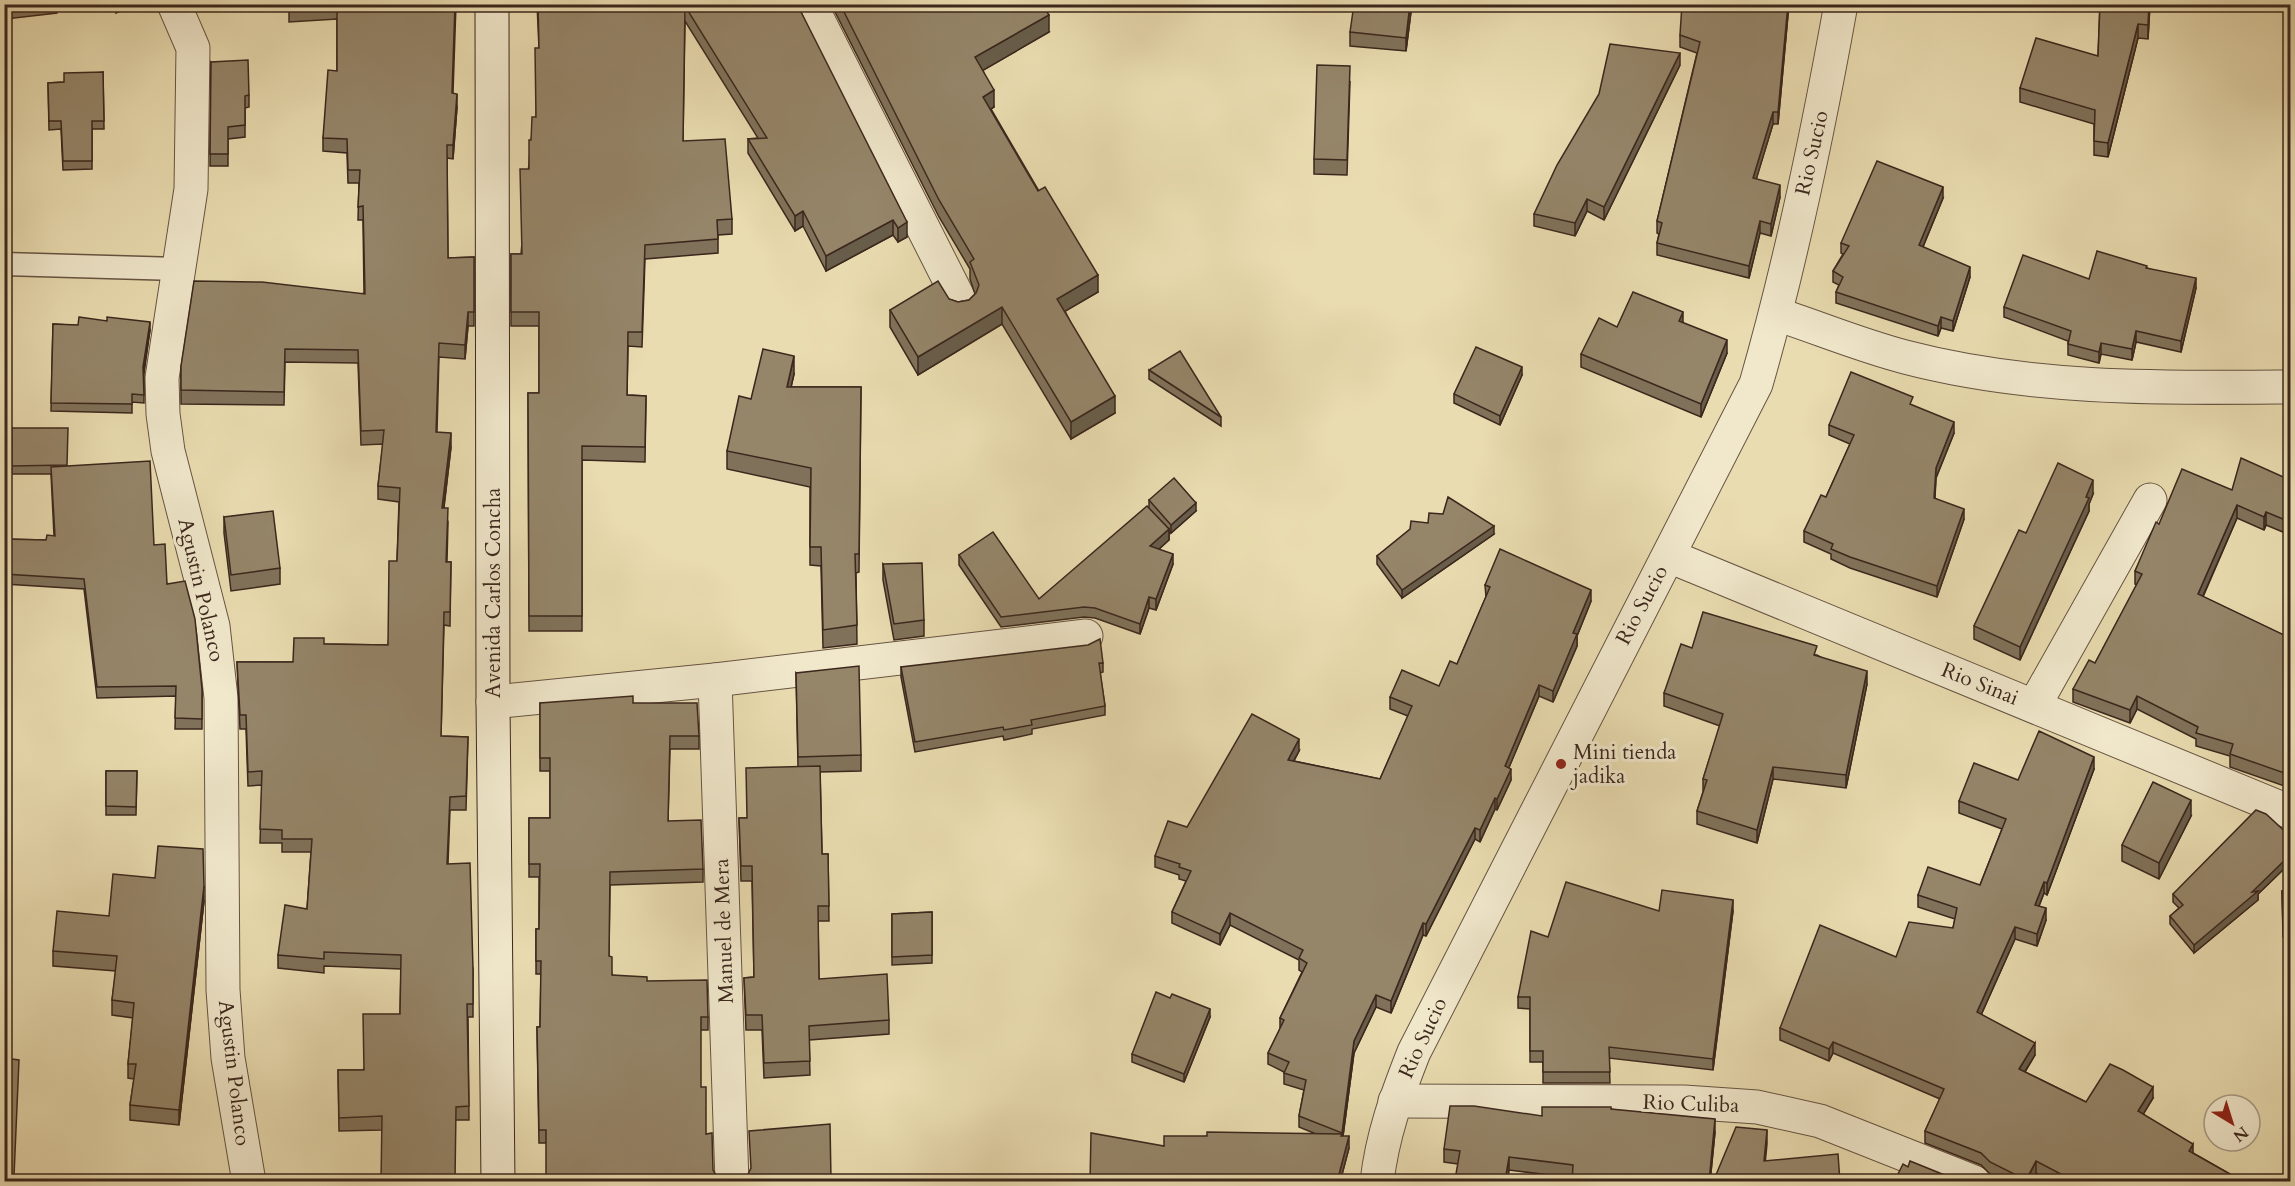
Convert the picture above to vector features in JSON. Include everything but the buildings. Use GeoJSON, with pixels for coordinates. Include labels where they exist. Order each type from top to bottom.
{"type":"FeatureCollection","features":[{"type":"Feature","properties":{"kind":"street","name":"Agustin Polanco"},"geometry":{"type":"LineString","coordinates":[[174,4],[193,48],[191,189],[162,378],[163,414],[168,452],[218,651],[221,698],[224,990],[228,1058],[249,1182]]}},
{"type":"Feature","properties":{"kind":"street","name":"Avenida Carlos Concha"},"geometry":{"type":"LineString","coordinates":[[492,4],[492,702],[498,1182]]}},
{"type":"Feature","properties":{"kind":"street"},"geometry":{"type":"LineString","coordinates":[[810,4],[960,301]]}},
{"type":"Feature","properties":{"kind":"street","name":"Rio Sucio"},"geometry":{"type":"LineString","coordinates":[[1377,1182],[1380,1158],[1395,1101],[1419,1042],[1756,384],[1776,314],[1822,112],[1841,4]]}},
{"type":"Feature","properties":{"kind":"street"},"geometry":{"type":"LineString","coordinates":[[1776,314],[1905,357],[2017,379],[2133,388],[2290,387]]}},
{"type":"Feature","properties":{"kind":"street"},"geometry":{"type":"LineString","coordinates":[[2034,706],[2150,500]]}},
{"type":"Feature","properties":{"kind":"street","name":"Rio Sinai"},"geometry":{"type":"LineString","coordinates":[[1669,556],[2290,812]]}},
{"type":"Feature","properties":{"kind":"street"},"geometry":{"type":"LineString","coordinates":[[492,702],[715,680],[1086,636]]}},
{"type":"Feature","properties":{"kind":"street","name":"Manuel de Mera"},"geometry":{"type":"LineString","coordinates":[[715,680],[732,1182]]}},
{"type":"Feature","properties":{"kind":"street","name":"Rio Culiba"},"geometry":{"type":"LineString","coordinates":[[1395,1101],[1684,1102],[1757,1107],[1820,1122],[1974,1182]]}},
{"type":"Feature","properties":{"kind":"lane"},"geometry":{"type":"LineString","coordinates":[[4,264],[178,269]]}},
{"type":"Feature","properties":{"kind":"place","name":"Mini tienda jadika"},"geometry":{"type":"Point","coordinates":[1561,764]}}]}
